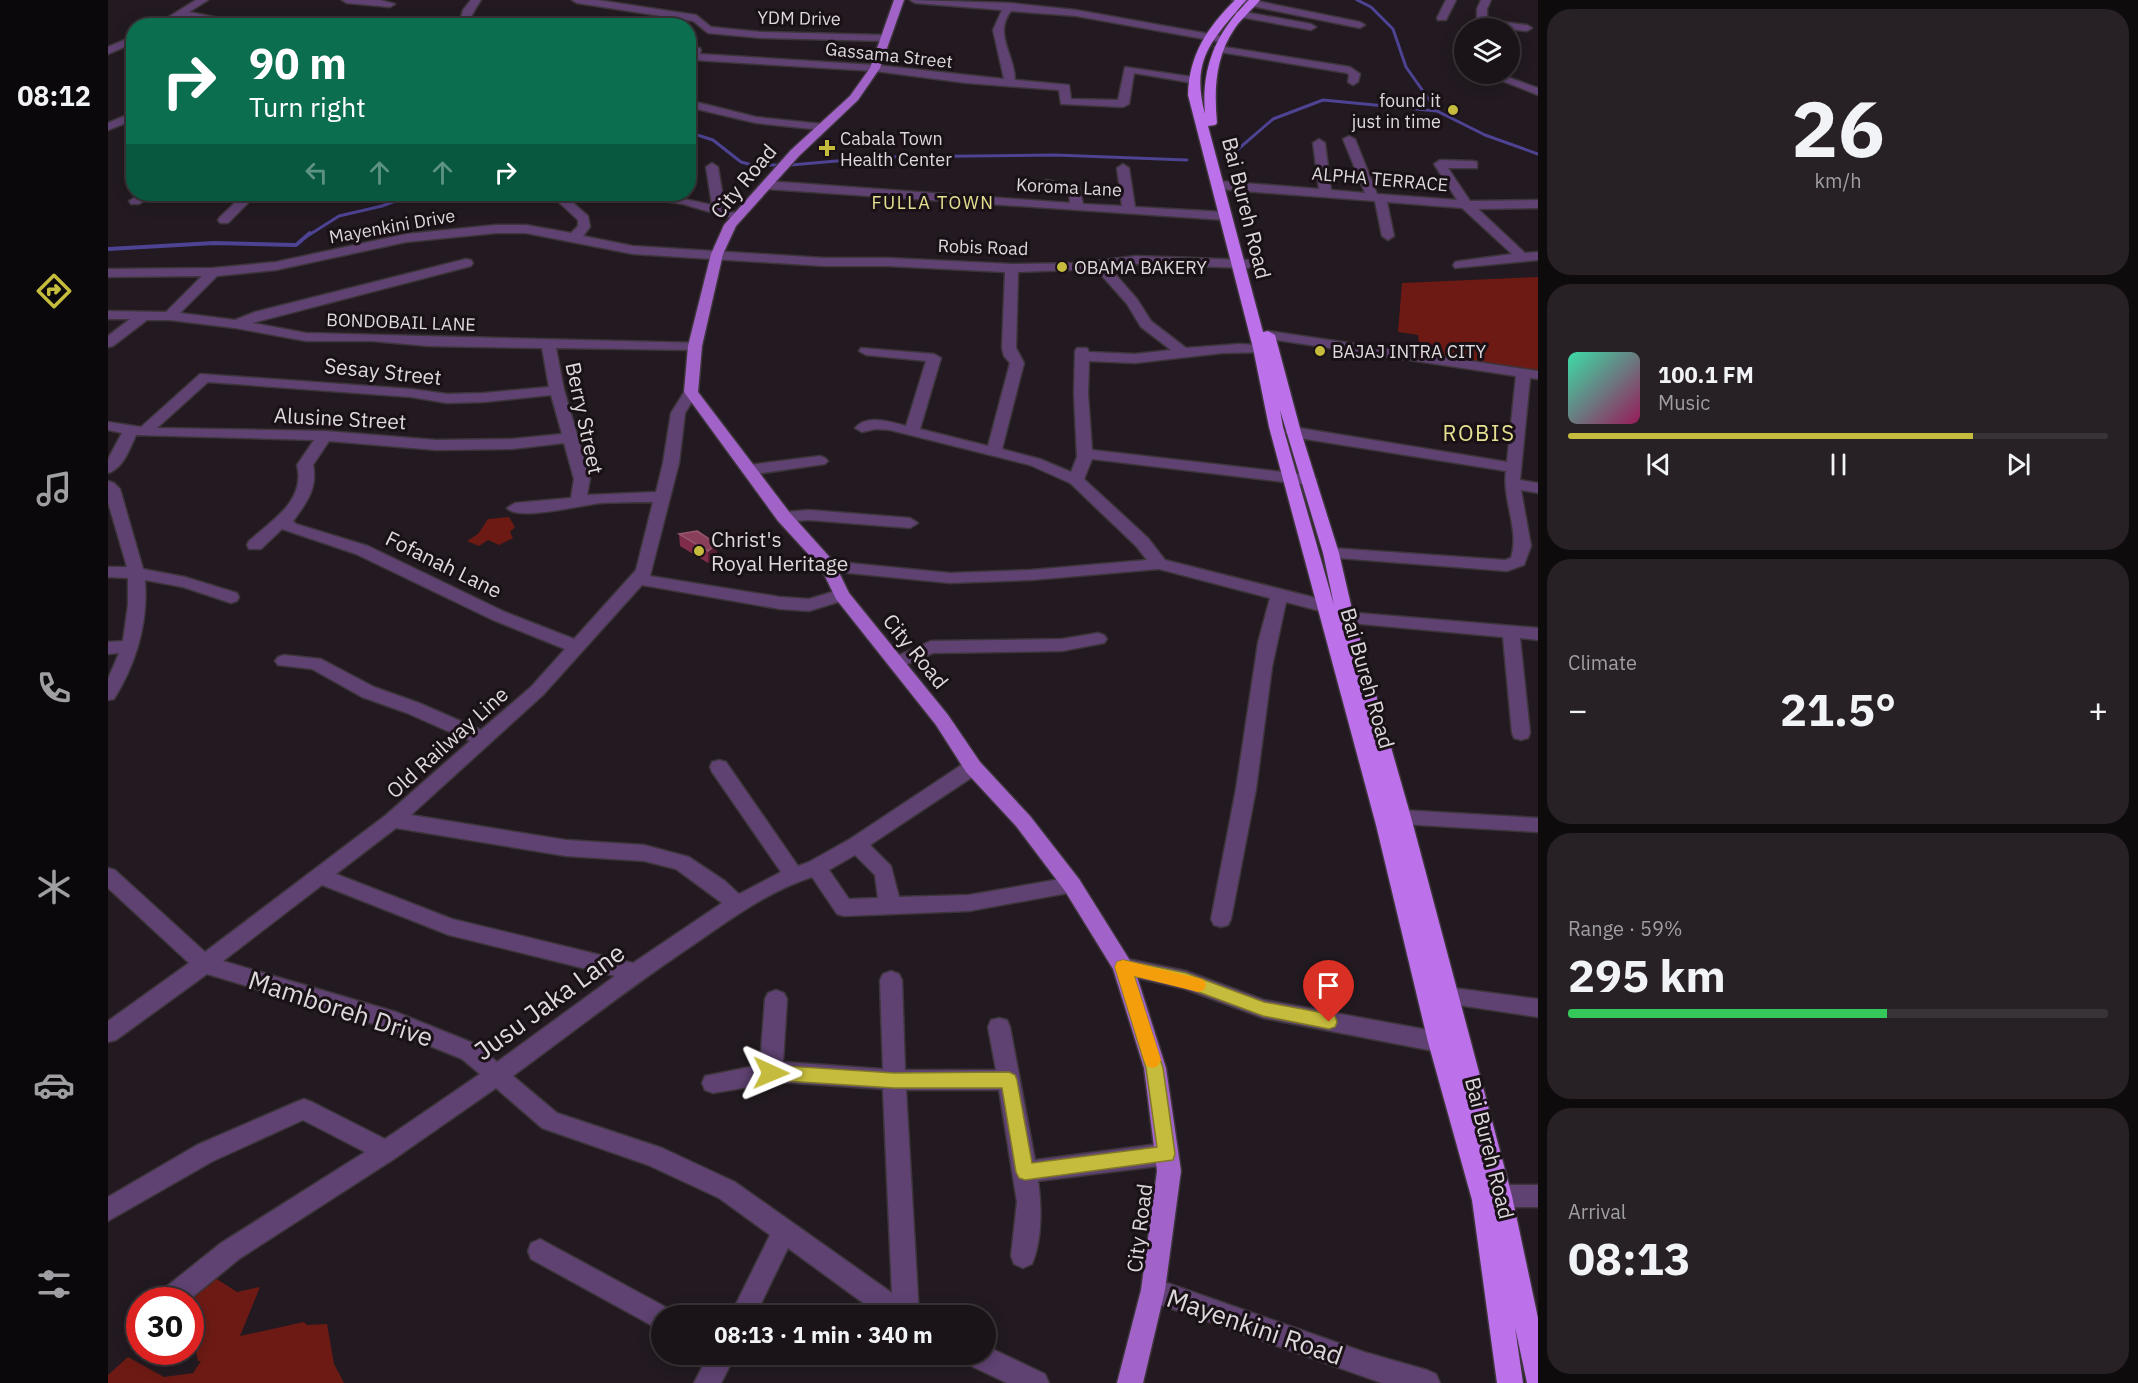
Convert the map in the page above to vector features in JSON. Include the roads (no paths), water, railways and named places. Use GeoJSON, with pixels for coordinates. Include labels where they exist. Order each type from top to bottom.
{"type":"FeatureCollection","features":[{"type":"Feature","properties":{"kind":"highway","name":"Bai Bureh Road"},"geometry":{"type":"LineString","coordinates":[[1243,264],[1225,216],[1208,95],[1217,24],[1244,3]]}},
{"type":"Feature","properties":{"kind":"highway","name":"Bai Bureh Road"},"geometry":{"type":"LineString","coordinates":[[1216,41],[1197,63],[1193,80],[1194,95],[1331,553],[1345,618],[1401,817],[1500,1196],[1538,1378]]}},
{"type":"Feature","properties":{"kind":"highway","name":"Bai Bureh Road"},"geometry":{"type":"LineString","coordinates":[[1267,344],[1276,427],[1386,825],[1439,1042],[1484,1200],[1509,1383]]}},
{"type":"Feature","properties":{"kind":"main road","name":"City Road"},"geometry":{"type":"LineString","coordinates":[[899,0],[875,68],[854,98],[822,127],[729,225],[717,254],[695,346],[691,392],[784,517],[828,566],[840,601],[896,663],[942,720],[973,767],[1023,821],[1071,885],[1123,967],[1155,1068],[1169,1171],[1153,1290],[1130,1383]]}},
{"type":"Feature","properties":{"kind":"street"},"geometry":{"type":"LineString","coordinates":[[173,18],[203,0]]}},
{"type":"Feature","properties":{"kind":"street"},"geometry":{"type":"LineString","coordinates":[[347,0],[390,4]]}},
{"type":"Feature","properties":{"kind":"street"},"geometry":{"type":"LineString","coordinates":[[466,18],[468,10],[476,0]]}},
{"type":"Feature","properties":{"kind":"street","name":"YDM Drive"},"geometry":{"type":"LineString","coordinates":[[576,0],[696,18],[708,30],[761,35],[884,38]]}},
{"type":"Feature","properties":{"kind":"street"},"geometry":{"type":"LineString","coordinates":[[915,0],[1010,6],[1101,16],[1350,70],[1355,74],[1353,82]]}},
{"type":"Feature","properties":{"kind":"street"},"geometry":{"type":"LineString","coordinates":[[1442,18],[1451,0]]}},
{"type":"Feature","properties":{"kind":"street"},"geometry":{"type":"LineString","coordinates":[[1482,18],[1482,9],[1486,0]]}},
{"type":"Feature","properties":{"kind":"street"},"geometry":{"type":"LineString","coordinates":[[1244,3],[1360,25]]}},
{"type":"Feature","properties":{"kind":"street"},"geometry":{"type":"LineString","coordinates":[[1244,3],[1311,27]]}},
{"type":"Feature","properties":{"kind":"street"},"geometry":{"type":"LineString","coordinates":[[696,18],[697,6]]}},
{"type":"Feature","properties":{"kind":"street"},"geometry":{"type":"LineString","coordinates":[[1009,83],[1010,69],[1000,44],[998,25],[1010,6]]}},
{"type":"Feature","properties":{"kind":"street"},"geometry":{"type":"LineString","coordinates":[[180,14],[205,18]]}},
{"type":"Feature","properties":{"kind":"street"},"geometry":{"type":"LineString","coordinates":[[1520,28],[1527,28]]}},
{"type":"Feature","properties":{"kind":"street"},"geometry":{"type":"LineString","coordinates":[[108,36],[126,39]]}},
{"type":"Feature","properties":{"kind":"street"},"geometry":{"type":"LineString","coordinates":[[108,51],[126,43]]}},
{"type":"Feature","properties":{"kind":"street","name":"Gassama Street"},"geometry":{"type":"LineString","coordinates":[[696,53],[1065,87],[1065,102],[1123,104],[1129,69],[1193,80]]}},
{"type":"Feature","properties":{"kind":"street"},"geometry":{"type":"LineString","coordinates":[[1517,84],[1538,92]]}},
{"type":"Feature","properties":{"kind":"street"},"geometry":{"type":"LineString","coordinates":[[715,112],[732,99]]}},
{"type":"Feature","properties":{"kind":"street"},"geometry":{"type":"LineString","coordinates":[[696,106],[756,120],[822,127]]}},
{"type":"Feature","properties":{"kind":"street"},"geometry":{"type":"LineString","coordinates":[[108,127],[126,112]]}},
{"type":"Feature","properties":{"kind":"street"},"geometry":{"type":"LineString","coordinates":[[1349,139],[1376,197],[1388,236]]}},
{"type":"Feature","properties":{"kind":"street"},"geometry":{"type":"LineString","coordinates":[[1319,143],[1324,192]]}},
{"type":"Feature","properties":{"kind":"street"},"geometry":{"type":"LineString","coordinates":[[1473,165],[1440,164],[1466,205],[1522,257]]}},
{"type":"Feature","properties":{"kind":"street"},"geometry":{"type":"LineString","coordinates":[[712,167],[719,211]]}},
{"type":"Feature","properties":{"kind":"street"},"geometry":{"type":"LineString","coordinates":[[1043,204],[1048,168]]}},
{"type":"Feature","properties":{"kind":"street"},"geometry":{"type":"LineString","coordinates":[[1123,168],[1129,209]]}},
{"type":"Feature","properties":{"kind":"street","name":"Koroma Lane"},"geometry":{"type":"LineString","coordinates":[[767,184],[949,199],[1225,216]]}},
{"type":"Feature","properties":{"kind":"street"},"geometry":{"type":"LineString","coordinates":[[1046,184],[1075,189],[1077,206]]}},
{"type":"Feature","properties":{"kind":"street","name":"ALPHA TERRACE"},"geometry":{"type":"LineString","coordinates":[[1221,185],[1466,205],[1538,204]]}},
{"type":"Feature","properties":{"kind":"street"},"geometry":{"type":"LineString","coordinates":[[224,220],[244,201]]}},
{"type":"Feature","properties":{"kind":"street"},"geometry":{"type":"LineString","coordinates":[[564,201],[584,219],[584,227],[574,238]]}},
{"type":"Feature","properties":{"kind":"street"},"geometry":{"type":"LineString","coordinates":[[684,201],[737,216]]}},
{"type":"Feature","properties":{"kind":"street","name":"Mayenkini Drive"},"geometry":{"type":"LineString","coordinates":[[108,273],[213,272],[276,266],[406,238],[456,231],[526,229],[633,250],[717,254]]}},
{"type":"Feature","properties":{"kind":"street","name":"Robis Road"},"geometry":{"type":"LineString","coordinates":[[717,254],[824,262],[899,262],[1012,268],[1100,265],[1136,260],[1243,264]]}},
{"type":"Feature","properties":{"kind":"street"},"geometry":{"type":"LineString","coordinates":[[1460,264],[1538,256]]}},
{"type":"Feature","properties":{"kind":"street"},"geometry":{"type":"LineString","coordinates":[[235,324],[260,315],[466,263]]}},
{"type":"Feature","properties":{"kind":"street"},"geometry":{"type":"LineString","coordinates":[[1100,265],[1132,302],[1146,324],[1181,351]]}},
{"type":"Feature","properties":{"kind":"street"},"geometry":{"type":"LineString","coordinates":[[993,452],[1003,427],[1008,392],[1014,379],[1017,363],[1011,356],[1009,348],[1012,268]]}},
{"type":"Feature","properties":{"kind":"street"},"geometry":{"type":"LineString","coordinates":[[170,316],[213,272]]}},
{"type":"Feature","properties":{"kind":"street"},"geometry":{"type":"LineString","coordinates":[[108,343],[146,314]]}},
{"type":"Feature","properties":{"kind":"street","name":"BONDOBAIL LANE"},"geometry":{"type":"LineString","coordinates":[[108,315],[170,316],[235,324],[306,337],[372,337],[429,342],[695,346]]}},
{"type":"Feature","properties":{"kind":"street","name":"Berry Street"},"geometry":{"type":"LineString","coordinates":[[548,343],[557,390],[582,479],[578,501]]}},
{"type":"Feature","properties":{"kind":"street"},"geometry":{"type":"LineString","coordinates":[[1076,480],[1085,453],[1081,394],[1082,354],[1140,358],[1181,351],[1267,344],[1530,374],[1512,475],[1530,546],[1518,561],[1507,566],[1331,553]]}},
{"type":"Feature","properties":{"kind":"street"},"geometry":{"type":"LineString","coordinates":[[866,351],[934,358],[912,432]]}},
{"type":"Feature","properties":{"kind":"street","name":"Sesay Street"},"geometry":{"type":"LineString","coordinates":[[137,432],[205,377],[411,393],[435,399],[557,390]]}},
{"type":"Feature","properties":{"kind":"street","name":"Old Railway Line"},"geometry":{"type":"LineString","coordinates":[[108,1033],[204,964],[393,820],[537,691],[644,572],[670,463],[678,413],[691,392]]}},
{"type":"Feature","properties":{"kind":"street"},"geometry":{"type":"LineString","coordinates":[[1520,420],[1538,423]]}},
{"type":"Feature","properties":{"kind":"street"},"geometry":{"type":"LineString","coordinates":[[862,428],[875,424],[912,432],[1035,462],[1076,480],[1142,542],[1159,564]]}},
{"type":"Feature","properties":{"kind":"street","name":"Alusine Street"},"geometry":{"type":"LineString","coordinates":[[108,426],[137,432],[325,436],[436,445],[512,444],[570,438]]}},
{"type":"Feature","properties":{"kind":"street"},"geometry":{"type":"LineString","coordinates":[[108,468],[137,432]]}},
{"type":"Feature","properties":{"kind":"street"},"geometry":{"type":"LineString","coordinates":[[1293,432],[1512,475],[1538,488]]}},
{"type":"Feature","properties":{"kind":"street"},"geometry":{"type":"LineString","coordinates":[[255,545],[276,526],[287,525],[307,489],[309,476],[305,465],[325,436]]}},
{"type":"Feature","properties":{"kind":"street"},"geometry":{"type":"LineString","coordinates":[[1085,453],[1309,480]]}},
{"type":"Feature","properties":{"kind":"street"},"geometry":{"type":"LineString","coordinates":[[749,470],[820,460]]}},
{"type":"Feature","properties":{"kind":"street"},"geometry":{"type":"LineString","coordinates":[[108,486],[112,489],[135,573],[138,608],[129,646],[116,682],[108,694]]}},
{"type":"Feature","properties":{"kind":"street"},"geometry":{"type":"LineString","coordinates":[[515,508],[566,506],[578,501],[662,497]]}},
{"type":"Feature","properties":{"kind":"street"},"geometry":{"type":"LineString","coordinates":[[784,517],[809,515],[910,523]]}},
{"type":"Feature","properties":{"kind":"street","name":"Fofanah Lane"},"geometry":{"type":"LineString","coordinates":[[287,525],[362,550],[499,616],[576,647]]}},
{"type":"Feature","properties":{"kind":"street"},"geometry":{"type":"LineString","coordinates":[[828,566],[950,578],[1031,575],[1159,564],[1324,606]]}},
{"type":"Feature","properties":{"kind":"street"},"geometry":{"type":"LineString","coordinates":[[108,572],[155,574],[193,583],[231,597]]}},
{"type":"Feature","properties":{"kind":"street"},"geometry":{"type":"LineString","coordinates":[[637,579],[780,603],[809,605],[840,601]]}},
{"type":"Feature","properties":{"kind":"street"},"geometry":{"type":"LineString","coordinates":[[1221,919],[1246,788],[1269,637],[1280,596]]}},
{"type":"Feature","properties":{"kind":"street"},"geometry":{"type":"LineString","coordinates":[[1345,618],[1538,634]]}},
{"type":"Feature","properties":{"kind":"street"},"geometry":{"type":"LineString","coordinates":[[1511,633],[1521,733]]}},
{"type":"Feature","properties":{"kind":"street"},"geometry":{"type":"LineString","coordinates":[[896,663],[931,647],[1062,645],[1098,639]]}},
{"type":"Feature","properties":{"kind":"street"},"geometry":{"type":"LineString","coordinates":[[108,648],[129,646]]}},
{"type":"Feature","properties":{"kind":"street"},"geometry":{"type":"LineString","coordinates":[[284,661],[315,663],[368,692],[413,708],[483,739]]}},
{"type":"Feature","properties":{"kind":"street"},"geometry":{"type":"LineString","coordinates":[[719,766],[794,875]]}},
{"type":"Feature","properties":{"kind":"street","name":"Jusu Jaka Lane"},"geometry":{"type":"LineString","coordinates":[[186,1287],[230,1251],[386,1151],[497,1075],[636,972],[737,904],[794,875],[816,868],[857,844],[973,767]]}},
{"type":"Feature","properties":{"kind":"street"},"geometry":{"type":"LineString","coordinates":[[1401,817],[1538,825]]}},
{"type":"Feature","properties":{"kind":"street"},"geometry":{"type":"LineString","coordinates":[[393,820],[566,848],[644,853],[682,863],[718,887],[737,904]]}},
{"type":"Feature","properties":{"kind":"street"},"geometry":{"type":"LineString","coordinates":[[857,844],[884,872],[890,905]]}},
{"type":"Feature","properties":{"kind":"street"},"geometry":{"type":"LineString","coordinates":[[816,868],[844,908],[969,903],[1071,885]]}},
{"type":"Feature","properties":{"kind":"street"},"geometry":{"type":"LineString","coordinates":[[108,876],[204,964]]}},
{"type":"Feature","properties":{"kind":"street"},"geometry":{"type":"LineString","coordinates":[[320,876],[449,927],[636,972]]}},
{"type":"Feature","properties":{"kind":"street","name":"Mamboreh Drive"},"geometry":{"type":"LineString","coordinates":[[204,964],[388,1019],[470,1052],[550,1121],[654,1156],[727,1190],[889,1305]]}},
{"type":"Feature","properties":{"kind":"street"},"geometry":{"type":"LineString","coordinates":[[1123,967],[1186,980],[1263,1009],[1439,1042]]}},
{"type":"Feature","properties":{"kind":"street"},"geometry":{"type":"LineString","coordinates":[[891,980],[904,1305]]}},
{"type":"Feature","properties":{"kind":"street"},"geometry":{"type":"LineString","coordinates":[[1446,996],[1538,1008]]}},
{"type":"Feature","properties":{"kind":"street"},"geometry":{"type":"LineString","coordinates":[[771,1073],[776,999]]}},
{"type":"Feature","properties":{"kind":"street"},"geometry":{"type":"LineString","coordinates":[[999,1027],[1029,1202],[1023,1256]]}},
{"type":"Feature","properties":{"kind":"street"},"geometry":{"type":"LineString","coordinates":[[713,1083],[771,1073],[894,1080],[1009,1080]]}},
{"type":"Feature","properties":{"kind":"street"},"geometry":{"type":"LineString","coordinates":[[108,1210],[205,1153],[304,1109],[386,1151]]}},
{"type":"Feature","properties":{"kind":"street"},"geometry":{"type":"LineString","coordinates":[[1025,1172],[1166,1154]]}},
{"type":"Feature","properties":{"kind":"street"},"geometry":{"type":"LineString","coordinates":[[1500,1196],[1538,1196]]}},
{"type":"Feature","properties":{"kind":"street"},"geometry":{"type":"LineString","coordinates":[[748,1305],[785,1230]]}},
{"type":"Feature","properties":{"kind":"street"},"geometry":{"type":"LineString","coordinates":[[540,1251],[651,1314]]}},
{"type":"Feature","properties":{"kind":"street","name":"Mayenkini Road"},"geometry":{"type":"LineString","coordinates":[[1153,1290],[1364,1365],[1427,1383]]}},
{"type":"Feature","properties":{"kind":"street"},"geometry":{"type":"LineString","coordinates":[[996,1364],[1036,1383]]}},
{"type":"Feature","properties":{"kind":"street"},"geometry":{"type":"LineString","coordinates":[[707,1383],[717,1365]]}},
{"type":"Feature","properties":{"kind":"waterway"},"geometry":{"type":"LineString","coordinates":[[1357,0],[1371,7],[1393,29],[1406,67],[1437,111]]}},
{"type":"Feature","properties":{"kind":"waterway"},"geometry":{"type":"LineString","coordinates":[[1229,157],[1273,119],[1323,100],[1437,111]]}},
{"type":"Feature","properties":{"kind":"waterway"},"geometry":{"type":"LineString","coordinates":[[1437,111],[1485,135],[1538,154]]}},
{"type":"Feature","properties":{"kind":"waterway"},"geometry":{"type":"LineString","coordinates":[[696,135],[713,140],[741,162],[752,165],[791,165],[882,157],[1055,155],[1187,160]]}},
{"type":"Feature","properties":{"kind":"waterway"},"geometry":{"type":"LineString","coordinates":[[309,235],[339,216],[395,201]]}},
{"type":"Feature","properties":{"kind":"waterway"},"geometry":{"type":"LineString","coordinates":[[108,249],[214,243],[296,245],[310,233]]}},
{"type":"Feature","properties":{"kind":"place","name":"found it just in time"},"geometry":{"type":"Point","coordinates":[1453,110]}},
{"type":"Feature","properties":{"kind":"place","name":"Cabala Town Health Center"},"geometry":{"type":"Point","coordinates":[827,148]}},
{"type":"Feature","properties":{"kind":"place","name":"OBAMA BAKERY"},"geometry":{"type":"Point","coordinates":[1062,267]}},
{"type":"Feature","properties":{"kind":"place","name":"BAJAJ INTRA CITY"},"geometry":{"type":"Point","coordinates":[1320,351]}},
{"type":"Feature","properties":{"kind":"place","name":"Christ's Royal Heritage"},"geometry":{"type":"Point","coordinates":[699,551]}},
{"type":"Feature","properties":{"kind":"district","name":"FULLA TOWN"},"geometry":{"type":"Point","coordinates":[933,202]}},
{"type":"Feature","properties":{"kind":"district","name":"ROBIS"},"geometry":{"type":"Point","coordinates":[1479,432]}}]}
